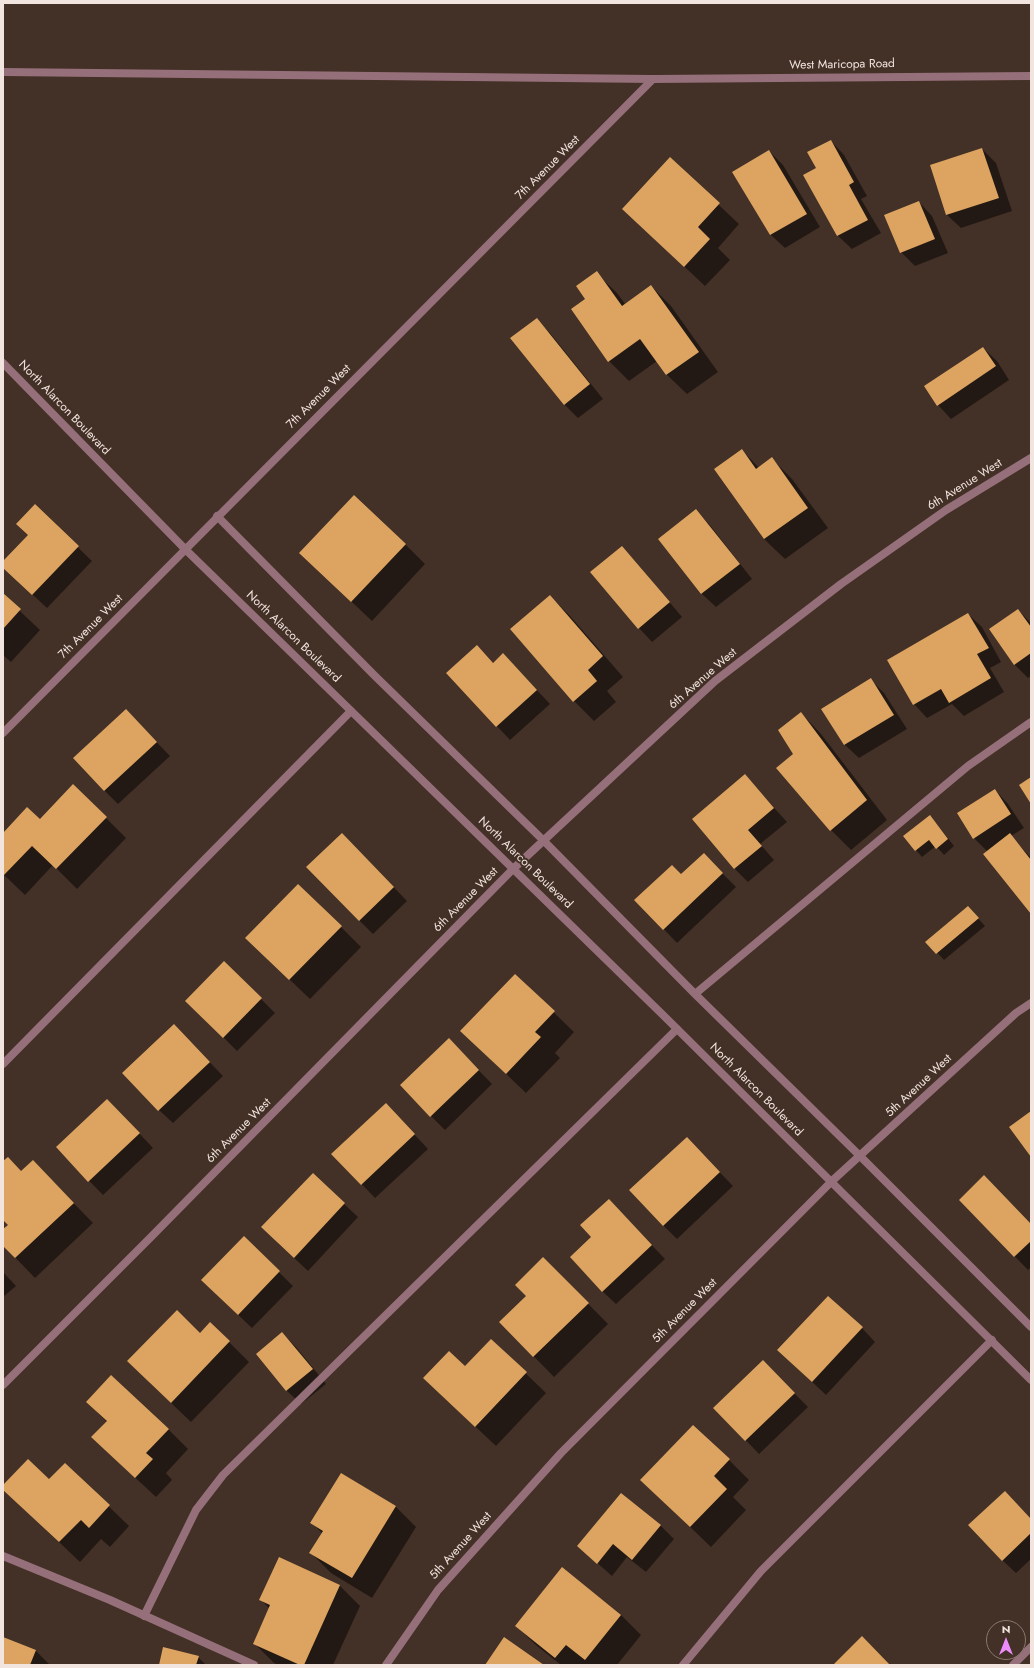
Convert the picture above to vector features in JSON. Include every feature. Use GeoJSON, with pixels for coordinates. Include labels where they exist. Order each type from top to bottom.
{"type":"FeatureCollection","features":[{"type":"Feature","properties":{"kind":"street","name":"West Maricopa Road"},"geometry":{"type":"LineString","coordinates":[[3,72],[653,79],[1031,76]]}},
{"type":"Feature","properties":{"kind":"street","name":"7th Avenue West"},"geometry":{"type":"LineString","coordinates":[[3,733],[653,79]]}},
{"type":"Feature","properties":{"kind":"street","name":"North Alarcon Boulevard"},"geometry":{"type":"LineString","coordinates":[[3,363],[185,549],[832,1181],[1031,1380]]}},
{"type":"Feature","properties":{"kind":"street","name":"6th Avenue West"},"geometry":{"type":"LineString","coordinates":[[3,1385],[150,1238],[513,869],[715,681],[853,575],[946,510],[1031,458]]}},
{"type":"Feature","properties":{"kind":"street"},"geometry":{"type":"LineString","coordinates":[[217,516],[374,675],[544,841],[695,994],[1031,1327]]}},
{"type":"Feature","properties":{"kind":"street"},"geometry":{"type":"LineString","coordinates":[[3,1064],[350,711]]}},
{"type":"Feature","properties":{"kind":"street"},"geometry":{"type":"LineString","coordinates":[[695,994],[968,766],[1031,722]]}},
{"type":"Feature","properties":{"kind":"street","name":"5th Avenue West"},"geometry":{"type":"LineString","coordinates":[[386,1665],[438,1590],[561,1453],[832,1181],[1016,1013],[1031,1003]]}},
{"type":"Feature","properties":{"kind":"street"},"geometry":{"type":"LineString","coordinates":[[144,1616],[196,1510],[223,1475],[677,1029]]}},
{"type":"Feature","properties":{"kind":"street"},"geometry":{"type":"LineString","coordinates":[[683,1665],[761,1571],[992,1340]]}},
{"type":"Feature","properties":{"kind":"street"},"geometry":{"type":"LineString","coordinates":[[3,1556],[254,1665]]}},
{"type":"Feature","properties":{"kind":"street"},"geometry":{"type":"LineString","coordinates":[[1013,1665],[1031,1647]]}},
{"type":"Feature","properties":{"kind":"building"},"geometry":{"type":"Polygon","coordinates":[[[831,140],[854,182],[849,185],[868,220],[837,236],[803,175],[816,168],[807,152],[831,140]]]}},
{"type":"Feature","properties":{"kind":"building"},"geometry":{"type":"Polygon","coordinates":[[[982,148],[999,198],[946,215],[930,165],[982,148]]]}},
{"type":"Feature","properties":{"kind":"building"},"geometry":{"type":"Polygon","coordinates":[[[769,150],[807,214],[770,235],[732,172],[769,150]]]}},
{"type":"Feature","properties":{"kind":"building"},"geometry":{"type":"Polygon","coordinates":[[[670,157],[720,203],[698,227],[710,239],[684,267],[622,209],[670,157]]]}},
{"type":"Feature","properties":{"kind":"building"},"geometry":{"type":"Polygon","coordinates":[[[919,201],[935,239],[900,253],[884,215],[919,201]]]}},
{"type":"Feature","properties":{"kind":"building"},"geometry":{"type":"Polygon","coordinates":[[[597,271],[622,306],[651,285],[699,352],[666,375],[640,339],[608,362],[571,309],[585,299],[576,286],[597,271]]]}},
{"type":"Feature","properties":{"kind":"building"},"geometry":{"type":"Polygon","coordinates":[[[537,318],[590,384],[564,405],[510,338],[537,318]]]}},
{"type":"Feature","properties":{"kind":"building"},"geometry":{"type":"Polygon","coordinates":[[[983,347],[996,366],[937,406],[924,386],[983,347]]]}},
{"type":"Feature","properties":{"kind":"building"},"geometry":{"type":"Polygon","coordinates":[[[742,449],[756,469],[772,457],[808,508],[764,539],[714,469],[742,449]]]}},
{"type":"Feature","properties":{"kind":"building"},"geometry":{"type":"Polygon","coordinates":[[[354,495],[406,544],[351,602],[299,553],[354,495]]]}},
{"type":"Feature","properties":{"kind":"building"},"geometry":{"type":"Polygon","coordinates":[[[35,504],[79,546],[32,595],[3,568],[3,561],[28,535],[16,524],[35,504]]]}},
{"type":"Feature","properties":{"kind":"building"},"geometry":{"type":"Polygon","coordinates":[[[696,509],[740,564],[701,594],[658,539],[696,509]]]}},
{"type":"Feature","properties":{"kind":"building"},"geometry":{"type":"Polygon","coordinates":[[[622,546],[670,602],[638,629],[590,572],[622,546]]]}},
{"type":"Feature","properties":{"kind":"building"},"geometry":{"type":"Polygon","coordinates":[[[3,593],[21,609],[3,629],[3,593]]]}},
{"type":"Feature","properties":{"kind":"building"},"geometry":{"type":"Polygon","coordinates":[[[550,595],[603,656],[588,670],[597,681],[573,702],[510,629],[550,595]]]}},
{"type":"Feature","properties":{"kind":"building"},"geometry":{"type":"Polygon","coordinates":[[[1018,609],[1031,627],[1031,653],[1014,665],[989,629],[1018,609]]]}},
{"type":"Feature","properties":{"kind":"building"},"geometry":{"type":"Polygon","coordinates":[[[968,613],[989,648],[977,654],[991,678],[949,703],[941,689],[913,705],[887,660],[968,613]]]}},
{"type":"Feature","properties":{"kind":"building"},"geometry":{"type":"Polygon","coordinates":[[[477,645],[493,663],[503,653],[537,690],[496,727],[446,673],[477,645]]]}},
{"type":"Feature","properties":{"kind":"building"},"geometry":{"type":"Polygon","coordinates":[[[871,678],[894,715],[844,745],[821,709],[871,678]]]}},
{"type":"Feature","properties":{"kind":"building"},"geometry":{"type":"Polygon","coordinates":[[[126,709],[157,742],[104,791],[73,758],[126,709]]]}},
{"type":"Feature","properties":{"kind":"building"},"geometry":{"type":"Polygon","coordinates":[[[801,712],[867,800],[830,831],[776,768],[793,754],[778,730],[801,712]]]}},
{"type":"Feature","properties":{"kind":"building"},"geometry":{"type":"Polygon","coordinates":[[[745,774],[774,808],[748,830],[762,846],[734,869],[692,819],[745,774]]]}},
{"type":"Feature","properties":{"kind":"building"},"geometry":{"type":"Polygon","coordinates":[[[1031,777],[1031,804],[1019,785],[1031,777]]]}},
{"type":"Feature","properties":{"kind":"building"},"geometry":{"type":"Polygon","coordinates":[[[73,784],[107,817],[56,869],[32,846],[4,875],[3,833],[27,807],[40,819],[73,784]]]}},
{"type":"Feature","properties":{"kind":"building"},"geometry":{"type":"Polygon","coordinates":[[[995,789],[1011,814],[973,839],[957,813],[995,789]]]}},
{"type":"Feature","properties":{"kind":"building"},"geometry":{"type":"Polygon","coordinates":[[[930,815],[948,839],[936,849],[929,840],[915,851],[903,836],[930,815]]]}},
{"type":"Feature","properties":{"kind":"building"},"geometry":{"type":"Polygon","coordinates":[[[342,833],[394,887],[359,921],[306,867],[342,833]]]}},
{"type":"Feature","properties":{"kind":"building"},"geometry":{"type":"Polygon","coordinates":[[[1010,833],[1031,860],[1031,914],[983,854],[1010,833]]]}},
{"type":"Feature","properties":{"kind":"building"},"geometry":{"type":"Polygon","coordinates":[[[704,853],[723,873],[663,930],[634,900],[672,865],[681,874],[704,853]]]}},
{"type":"Feature","properties":{"kind":"building"},"geometry":{"type":"Polygon","coordinates":[[[298,884],[342,926],[289,980],[245,938],[298,884]]]}},
{"type":"Feature","properties":{"kind":"building"},"geometry":{"type":"Polygon","coordinates":[[[968,906],[979,918],[936,954],[925,942],[968,906]]]}},
{"type":"Feature","properties":{"kind":"building"},"geometry":{"type":"Polygon","coordinates":[[[224,961],[262,998],[223,1038],[185,1001],[224,961]]]}},
{"type":"Feature","properties":{"kind":"building"},"geometry":{"type":"Polygon","coordinates":[[[515,974],[555,1011],[535,1032],[541,1037],[506,1074],[460,1031],[515,974]]]}},
{"type":"Feature","properties":{"kind":"building"},"geometry":{"type":"Polygon","coordinates":[[[174,1024],[210,1062],[158,1111],[122,1073],[174,1024]]]}},
{"type":"Feature","properties":{"kind":"building"},"geometry":{"type":"Polygon","coordinates":[[[449,1038],[479,1070],[430,1117],[400,1085],[449,1038]]]}},
{"type":"Feature","properties":{"kind":"building"},"geometry":{"type":"Polygon","coordinates":[[[107,1099],[140,1133],[88,1182],[56,1147],[107,1099]]]}},
{"type":"Feature","properties":{"kind":"building"},"geometry":{"type":"Polygon","coordinates":[[[386,1103],[415,1134],[361,1185],[331,1154],[386,1103]]]}},
{"type":"Feature","properties":{"kind":"building"},"geometry":{"type":"Polygon","coordinates":[[[1031,1111],[1031,1157],[1009,1127],[1031,1111]]]}},
{"type":"Feature","properties":{"kind":"building"},"geometry":{"type":"Polygon","coordinates":[[[687,1137],[720,1172],[663,1226],[629,1190],[687,1137]]]}},
{"type":"Feature","properties":{"kind":"building"},"geometry":{"type":"Polygon","coordinates":[[[8,1157],[21,1171],[33,1160],[74,1203],[15,1258],[3,1246],[3,1229],[8,1225],[3,1220],[3,1161],[8,1157]]]}},
{"type":"Feature","properties":{"kind":"building"},"geometry":{"type":"Polygon","coordinates":[[[313,1173],[345,1203],[294,1258],[261,1227],[313,1173]]]}},
{"type":"Feature","properties":{"kind":"building"},"geometry":{"type":"Polygon","coordinates":[[[984,1175],[1031,1224],[1031,1241],[1014,1257],[959,1200],[984,1175]]]}},
{"type":"Feature","properties":{"kind":"building"},"geometry":{"type":"Polygon","coordinates":[[[609,1199],[652,1245],[602,1292],[570,1257],[591,1237],[580,1225],[609,1199]]]}},
{"type":"Feature","properties":{"kind":"building"},"geometry":{"type":"Polygon","coordinates":[[[244,1236],[280,1271],[238,1315],[201,1280],[244,1236]]]}},
{"type":"Feature","properties":{"kind":"building"},"geometry":{"type":"Polygon","coordinates":[[[543,1257],[589,1303],[533,1357],[499,1322],[526,1296],[515,1285],[543,1257]]]}},
{"type":"Feature","properties":{"kind":"building"},"geometry":{"type":"Polygon","coordinates":[[[828,1296],[863,1327],[812,1382],[777,1350],[828,1296]]]}},
{"type":"Feature","properties":{"kind":"building"},"geometry":{"type":"Polygon","coordinates":[[[177,1310],[200,1333],[210,1322],[230,1341],[171,1403],[127,1361],[177,1310]]]}},
{"type":"Feature","properties":{"kind":"building"},"geometry":{"type":"Polygon","coordinates":[[[282,1332],[313,1369],[286,1391],[256,1354],[282,1332]]]}},
{"type":"Feature","properties":{"kind":"building"},"geometry":{"type":"Polygon","coordinates":[[[491,1339],[527,1372],[475,1427],[423,1378],[449,1351],[465,1366],[491,1339]]]}},
{"type":"Feature","properties":{"kind":"building"},"geometry":{"type":"Polygon","coordinates":[[[763,1360],[795,1393],[745,1441],[713,1408],[763,1360]]]}},
{"type":"Feature","properties":{"kind":"building"},"geometry":{"type":"Polygon","coordinates":[[[111,1375],[169,1429],[146,1453],[153,1459],[135,1478],[91,1437],[107,1421],[86,1402],[111,1375]]]}},
{"type":"Feature","properties":{"kind":"building"},"geometry":{"type":"Polygon","coordinates":[[[693,1425],[730,1459],[714,1476],[727,1489],[690,1527],[640,1480],[693,1425]]]}},
{"type":"Feature","properties":{"kind":"building"},"geometry":{"type":"Polygon","coordinates":[[[28,1459],[49,1479],[65,1463],[110,1505],[89,1528],[81,1520],[59,1542],[3,1490],[3,1485],[28,1459]]]}},
{"type":"Feature","properties":{"kind":"building"},"geometry":{"type":"Polygon","coordinates":[[[341,1473],[396,1506],[352,1578],[309,1553],[323,1531],[310,1523],[341,1473]]]}},
{"type":"Feature","properties":{"kind":"building"},"geometry":{"type":"Polygon","coordinates":[[[1005,1491],[1031,1519],[1031,1533],[1002,1561],[968,1525],[1005,1491]]]}},
{"type":"Feature","properties":{"kind":"building"},"geometry":{"type":"Polygon","coordinates":[[[621,1493],[661,1525],[632,1560],[613,1544],[597,1564],[577,1546],[621,1493]]]}},
{"type":"Feature","properties":{"kind":"building"},"geometry":{"type":"Polygon","coordinates":[[[279,1557],[340,1585],[304,1665],[300,1665],[253,1644],[270,1605],[259,1600],[279,1557]]]}},
{"type":"Feature","properties":{"kind":"building"},"geometry":{"type":"Polygon","coordinates":[[[562,1567],[621,1615],[585,1660],[566,1645],[555,1658],[515,1626],[562,1567]]]}},
{"type":"Feature","properties":{"kind":"building"},"geometry":{"type":"Polygon","coordinates":[[[862,1636],[890,1665],[833,1665],[862,1636]]]}},
{"type":"Feature","properties":{"kind":"building"},"geometry":{"type":"Polygon","coordinates":[[[3,1637],[36,1650],[30,1665],[3,1665],[3,1637]]]}},
{"type":"Feature","properties":{"kind":"building"},"geometry":{"type":"Polygon","coordinates":[[[504,1637],[544,1665],[485,1665],[504,1637]]]}},
{"type":"Feature","properties":{"kind":"building"},"geometry":{"type":"Polygon","coordinates":[[[163,1647],[199,1656],[196,1665],[159,1665],[163,1647]]]}}]}
